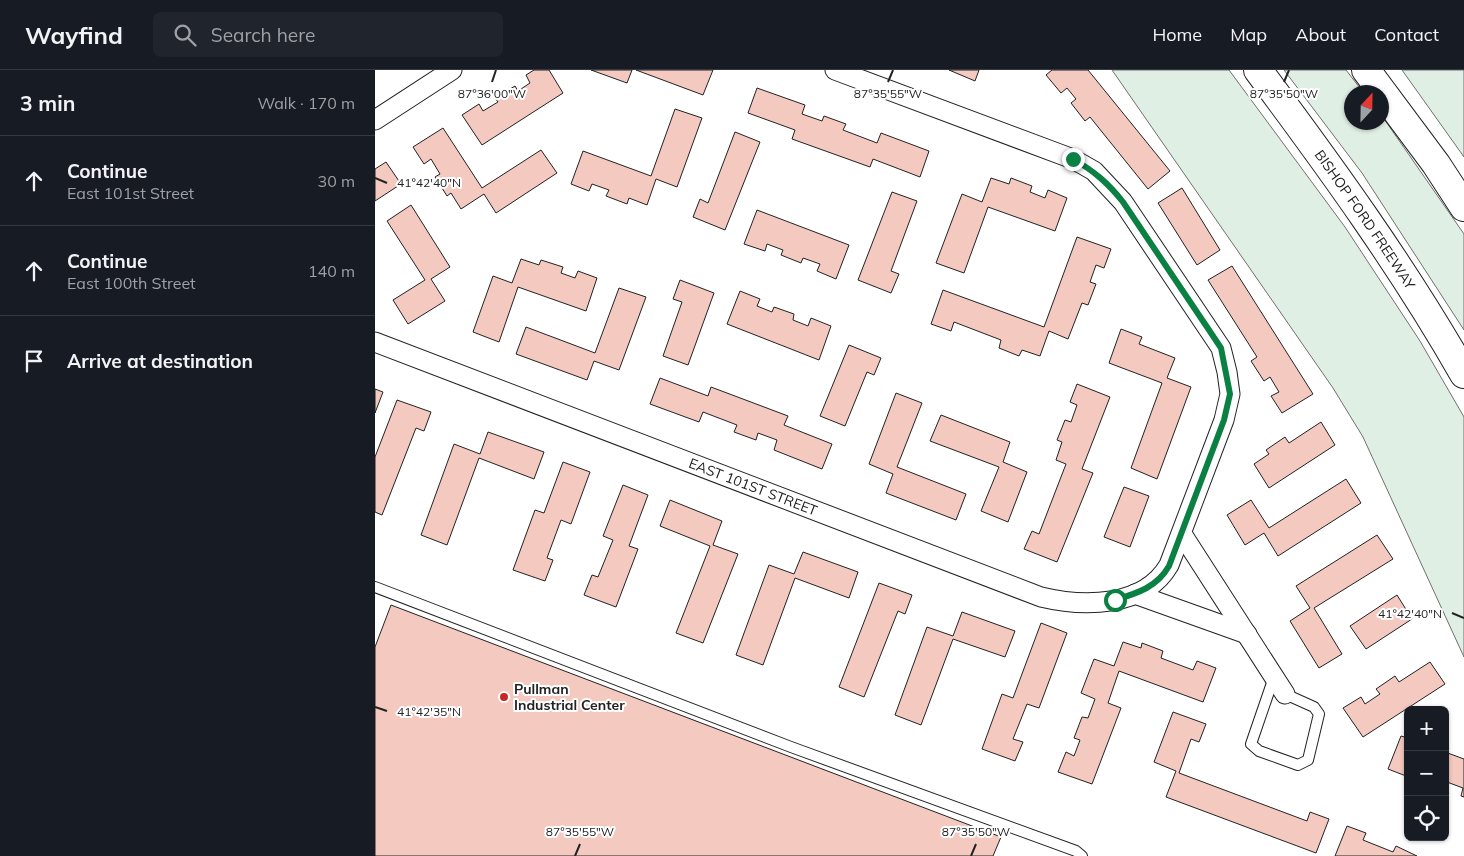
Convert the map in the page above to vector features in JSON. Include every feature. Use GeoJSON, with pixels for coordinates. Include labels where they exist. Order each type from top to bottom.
{"type":"FeatureCollection","features":[{"type":"Feature","properties":{"kind":"highway","name":"BISHOP FORD FREEWAY"},"geometry":{"type":"LineString","coordinates":[[1258,70],[1347,190],[1436,325],[1464,374]]}},
{"type":"Feature","properties":{"kind":"highway"},"geometry":{"type":"LineString","coordinates":[[1366,70],[1436,164],[1464,207]]}},
{"type":"Feature","properties":{"kind":"street"},"geometry":{"type":"LineString","coordinates":[[375,120],[452,70]]}},
{"type":"Feature","properties":{"kind":"street","name":"EAST 101ST STREET"},"geometry":{"type":"LineString","coordinates":[[375,342],[1041,598],[1065,603],[1090,604],[1135,594],[1162,578],[1182,534],[1224,420],[1230,394],[1221,348],[1123,202],[1109,184],[1094,171],[1073,159],[835,70]]}},
{"type":"Feature","properties":{"kind":"street"},"geometry":{"type":"LineString","coordinates":[[1182,534],[1285,694]]}},
{"type":"Feature","properties":{"kind":"street"},"geometry":{"type":"LineString","coordinates":[[1135,594],[1247,634]]}},
{"type":"Feature","properties":{"kind":"lane"},"geometry":{"type":"LineString","coordinates":[[375,588],[791,747],[1076,851],[1082,856]]}},
{"type":"Feature","properties":{"kind":"lane"},"geometry":{"type":"LineString","coordinates":[[1274,677],[1251,744],[1259,751],[1298,765],[1308,760],[1319,714],[1314,706],[1285,694]]}},
{"type":"Feature","properties":{"kind":"green space"},"geometry":{"type":"Polygon","coordinates":[[[1112,70],[1229,70],[1345,227],[1420,341],[1464,417],[1464,657],[1363,437],[1333,388],[1112,70]]]}},
{"type":"Feature","properties":{"kind":"green space"},"geometry":{"type":"Polygon","coordinates":[[[1284,70],[1346,70],[1358,85],[1344,85],[1344,130],[1389,130],[1389,126],[1464,234],[1464,330],[1362,173],[1284,70]]]}},
{"type":"Feature","properties":{"kind":"green space"},"geometry":{"type":"Polygon","coordinates":[[[1402,70],[1464,70],[1464,157],[1402,70]]]}},
{"type":"Feature","properties":{"kind":"building"},"geometry":{"type":"Polygon","coordinates":[[[534,70],[549,70],[563,93],[482,145],[462,115],[479,104],[483,111],[498,102],[495,98],[515,86],[518,91],[530,83],[526,75],[534,70]]]}},
{"type":"Feature","properties":{"kind":"building"},"geometry":{"type":"Polygon","coordinates":[[[591,70],[632,70],[627,83],[591,70]]]}},
{"type":"Feature","properties":{"kind":"building"},"geometry":{"type":"Polygon","coordinates":[[[636,70],[713,70],[703,95],[636,70]]]}},
{"type":"Feature","properties":{"kind":"building"},"geometry":{"type":"Polygon","coordinates":[[[949,70],[979,70],[975,81],[949,70]]]}},
{"type":"Feature","properties":{"kind":"building"},"geometry":{"type":"Polygon","coordinates":[[[1052,70],[1088,70],[1170,171],[1148,189],[1090,117],[1085,121],[1071,103],[1076,99],[1067,88],[1061,93],[1046,75],[1052,70]]]}},
{"type":"Feature","properties":{"kind":"building"},"geometry":{"type":"Polygon","coordinates":[[[757,88],[805,105],[802,114],[822,121],[824,116],[846,124],[843,130],[877,143],[881,133],[929,151],[920,177],[873,159],[870,167],[792,139],[795,130],[748,113],[757,88]]]}},
{"type":"Feature","properties":{"kind":"building"},"geometry":{"type":"Polygon","coordinates":[[[675,109],[702,118],[677,187],[656,179],[647,205],[629,198],[627,204],[606,196],[609,190],[592,184],[589,191],[571,184],[583,151],[651,176],[675,109]]]}},
{"type":"Feature","properties":{"kind":"building"},"geometry":{"type":"Polygon","coordinates":[[[443,128],[482,188],[541,150],[557,173],[496,213],[484,194],[461,209],[451,193],[447,196],[435,177],[440,174],[431,159],[424,164],[413,147],[443,128]]]}},
{"type":"Feature","properties":{"kind":"building"},"geometry":{"type":"Polygon","coordinates":[[[735,132],[760,142],[725,230],[693,217],[700,199],[708,203],[735,132]]]}},
{"type":"Feature","properties":{"kind":"building"},"geometry":{"type":"Polygon","coordinates":[[[386,162],[401,184],[375,201],[375,169],[386,162]]]}},
{"type":"Feature","properties":{"kind":"building"},"geometry":{"type":"Polygon","coordinates":[[[991,178],[1009,184],[1011,178],[1032,186],[1030,192],[1045,198],[1048,190],[1067,198],[1055,231],[988,207],[964,273],[936,263],[962,194],[982,202],[991,178]]]}},
{"type":"Feature","properties":{"kind":"building"},"geometry":{"type":"Polygon","coordinates":[[[1182,188],[1220,250],[1197,265],[1158,203],[1182,188]]]}},
{"type":"Feature","properties":{"kind":"building"},"geometry":{"type":"Polygon","coordinates":[[[892,192],[917,201],[891,271],[899,274],[891,293],[858,280],[892,192]]]}},
{"type":"Feature","properties":{"kind":"building"},"geometry":{"type":"Polygon","coordinates":[[[411,205],[450,267],[431,279],[445,301],[408,324],[393,300],[425,280],[387,221],[411,205]]]}},
{"type":"Feature","properties":{"kind":"building"},"geometry":{"type":"Polygon","coordinates":[[[757,210],[849,245],[836,279],[817,271],[820,264],[803,258],[801,263],[781,255],[783,250],[767,244],[765,251],[744,244],[757,210]]]}},
{"type":"Feature","properties":{"kind":"building"},"geometry":{"type":"Polygon","coordinates":[[[1077,237],[1111,249],[1104,268],[1096,265],[1090,282],[1096,284],[1088,305],[1082,303],[1068,339],[1049,331],[1040,356],[1022,350],[1019,356],[999,348],[1001,340],[954,322],[951,331],[931,324],[943,290],[1044,327],[1077,237]]]}},
{"type":"Feature","properties":{"kind":"building"},"geometry":{"type":"Polygon","coordinates":[[[521,259],[539,265],[541,260],[563,267],[561,273],[575,278],[578,271],[597,278],[586,311],[518,287],[499,342],[473,332],[493,276],[512,283],[521,259]]]}},
{"type":"Feature","properties":{"kind":"building"},"geometry":{"type":"Polygon","coordinates":[[[1232,266],[1313,394],[1282,413],[1271,396],[1279,392],[1270,377],[1264,381],[1251,361],[1257,357],[1208,280],[1232,266]]]}},
{"type":"Feature","properties":{"kind":"building"},"geometry":{"type":"Polygon","coordinates":[[[680,280],[714,293],[688,365],[663,356],[682,302],[673,299],[680,280]]]}},
{"type":"Feature","properties":{"kind":"building"},"geometry":{"type":"Polygon","coordinates":[[[619,288],[646,297],[619,370],[594,361],[587,380],[516,354],[526,327],[595,353],[619,288]]]}},
{"type":"Feature","properties":{"kind":"building"},"geometry":{"type":"Polygon","coordinates":[[[740,291],[760,299],[757,306],[772,312],[774,307],[794,314],[793,320],[808,326],[811,318],[831,326],[819,360],[727,324],[740,291]]]}},
{"type":"Feature","properties":{"kind":"building"},"geometry":{"type":"Polygon","coordinates":[[[1121,329],[1142,337],[1139,344],[1175,358],[1167,378],[1191,387],[1157,479],[1131,468],[1162,383],[1109,363],[1121,329]]]}},
{"type":"Feature","properties":{"kind":"building"},"geometry":{"type":"Polygon","coordinates":[[[849,345],[881,358],[874,375],[867,372],[845,426],[820,416],[849,345]]]}},
{"type":"Feature","properties":{"kind":"building"},"geometry":{"type":"Polygon","coordinates":[[[660,378],[708,396],[711,387],[788,416],[784,425],[832,444],[822,469],[774,450],[777,440],[758,433],[756,440],[734,432],[737,425],[703,412],[699,422],[650,404],[660,378]]]}},
{"type":"Feature","properties":{"kind":"building"},"geometry":{"type":"Polygon","coordinates":[[[1077,384],[1110,397],[1082,469],[1093,473],[1057,562],[1024,549],[1032,531],[1039,534],[1066,464],[1056,460],[1062,442],[1057,440],[1065,420],[1071,422],[1077,405],[1070,402],[1077,384]]]}},
{"type":"Feature","properties":{"kind":"building"},"geometry":{"type":"Polygon","coordinates":[[[375,389],[383,392],[375,413],[375,389]]]}},
{"type":"Feature","properties":{"kind":"building"},"geometry":{"type":"Polygon","coordinates":[[[896,393],[922,403],[897,467],[966,494],[956,520],[886,493],[893,474],[869,464],[896,393]]]}},
{"type":"Feature","properties":{"kind":"building"},"geometry":{"type":"Polygon","coordinates":[[[397,400],[431,412],[424,431],[416,428],[382,515],[375,512],[375,457],[397,400]]]}},
{"type":"Feature","properties":{"kind":"building"},"geometry":{"type":"Polygon","coordinates":[[[941,415],[1010,442],[1003,462],[1027,472],[1008,522],[981,511],[999,467],[930,441],[941,415]]]}},
{"type":"Feature","properties":{"kind":"building"},"geometry":{"type":"Polygon","coordinates":[[[1321,422],[1335,445],[1269,488],[1254,464],[1269,454],[1266,450],[1285,437],[1289,443],[1321,422]]]}},
{"type":"Feature","properties":{"kind":"building"},"geometry":{"type":"Polygon","coordinates":[[[488,432],[544,452],[534,479],[479,458],[447,545],[421,535],[454,444],[480,454],[488,432]]]}},
{"type":"Feature","properties":{"kind":"building"},"geometry":{"type":"Polygon","coordinates":[[[563,462],[590,472],[571,524],[561,520],[547,558],[553,560],[545,581],[513,570],[535,510],[544,513],[563,462]]]}},
{"type":"Feature","properties":{"kind":"building"},"geometry":{"type":"Polygon","coordinates":[[[1346,479],[1361,503],[1278,556],[1264,533],[1245,545],[1227,515],[1251,500],[1269,528],[1346,479]]]}},
{"type":"Feature","properties":{"kind":"building"},"geometry":{"type":"Polygon","coordinates":[[[623,485],[648,495],[629,546],[638,549],[616,607],[584,595],[592,575],[598,577],[613,540],[603,536],[623,485]]]}},
{"type":"Feature","properties":{"kind":"building"},"geometry":{"type":"Polygon","coordinates":[[[1124,487],[1149,496],[1130,547],[1104,537],[1124,487]]]}},
{"type":"Feature","properties":{"kind":"building"},"geometry":{"type":"Polygon","coordinates":[[[670,500],[722,521],[713,545],[738,554],[703,643],[676,633],[710,546],[660,526],[670,500]]]}},
{"type":"Feature","properties":{"kind":"building"},"geometry":{"type":"Polygon","coordinates":[[[1377,535],[1393,559],[1314,608],[1342,654],[1319,668],[1290,621],[1310,608],[1296,586],[1377,535]]]}},
{"type":"Feature","properties":{"kind":"building"},"geometry":{"type":"Polygon","coordinates":[[[803,552],[858,572],[849,598],[795,578],[763,665],[736,655],[769,565],[794,574],[803,552]]]}},
{"type":"Feature","properties":{"kind":"building"},"geometry":{"type":"Polygon","coordinates":[[[879,583],[912,595],[905,614],[898,611],[864,697],[839,687],[879,583]]]}},
{"type":"Feature","properties":{"kind":"building"},"geometry":{"type":"Polygon","coordinates":[[[1397,595],[1412,619],[1366,649],[1350,626],[1397,595]]]}},
{"type":"Feature","properties":{"kind":"building","name":"Pullman Industrial Center"},"geometry":{"type":"Polygon","coordinates":[[[391,605],[1001,837],[993,856],[375,856],[375,647],[391,605]]]}},
{"type":"Feature","properties":{"kind":"building"},"geometry":{"type":"Polygon","coordinates":[[[962,612],[1015,631],[1005,657],[953,639],[921,725],[895,715],[927,627],[953,636],[962,612]]]}},
{"type":"Feature","properties":{"kind":"building"},"geometry":{"type":"Polygon","coordinates":[[[1041,623],[1067,633],[1039,708],[1027,704],[1013,739],[1023,742],[1015,761],[982,749],[1002,694],[1013,698],[1041,623]]]}},
{"type":"Feature","properties":{"kind":"building"},"geometry":{"type":"Polygon","coordinates":[[[1123,642],[1141,648],[1142,643],[1163,651],[1161,658],[1193,670],[1197,661],[1216,668],[1203,702],[1119,671],[1108,703],[1121,708],[1092,784],[1058,772],[1066,752],[1074,756],[1080,740],[1074,738],[1082,717],[1088,718],[1095,699],[1081,693],[1094,659],[1114,666],[1123,642]]]}},
{"type":"Feature","properties":{"kind":"building"},"geometry":{"type":"Polygon","coordinates":[[[1430,662],[1445,684],[1411,706],[1404,706],[1404,710],[1363,737],[1343,708],[1361,697],[1365,704],[1380,694],[1376,689],[1395,676],[1399,682],[1430,662]]]}},
{"type":"Feature","properties":{"kind":"building"},"geometry":{"type":"Polygon","coordinates":[[[1173,712],[1206,724],[1199,742],[1191,739],[1179,773],[1307,821],[1310,812],[1329,819],[1316,853],[1166,797],[1176,771],[1154,762],[1173,712]]]}},
{"type":"Feature","properties":{"kind":"building"},"geometry":{"type":"Polygon","coordinates":[[[1401,736],[1404,737],[1404,775],[1388,769],[1401,736]]]}},
{"type":"Feature","properties":{"kind":"building"},"geometry":{"type":"Polygon","coordinates":[[[1449,753],[1464,759],[1464,797],[1461,796],[1463,788],[1449,783],[1449,753]]]}},
{"type":"Feature","properties":{"kind":"building"},"geometry":{"type":"Polygon","coordinates":[[[1347,826],[1366,833],[1363,840],[1393,852],[1396,846],[1417,856],[1335,856],[1347,826]]]}},
{"type":"Feature","properties":{"kind":"place","name":"Pullman Industrial Center"},"geometry":{"type":"Point","coordinates":[504,697]}},
{"type":"Feature","properties":{"kind":"route"},"geometry":{"type":"LineString","coordinates":[[1073,159],[1094,171],[1109,184],[1209,330],[1221,348],[1230,394],[1224,420],[1169,566],[1162,578],[1148,588],[1115,600]]}}]}
